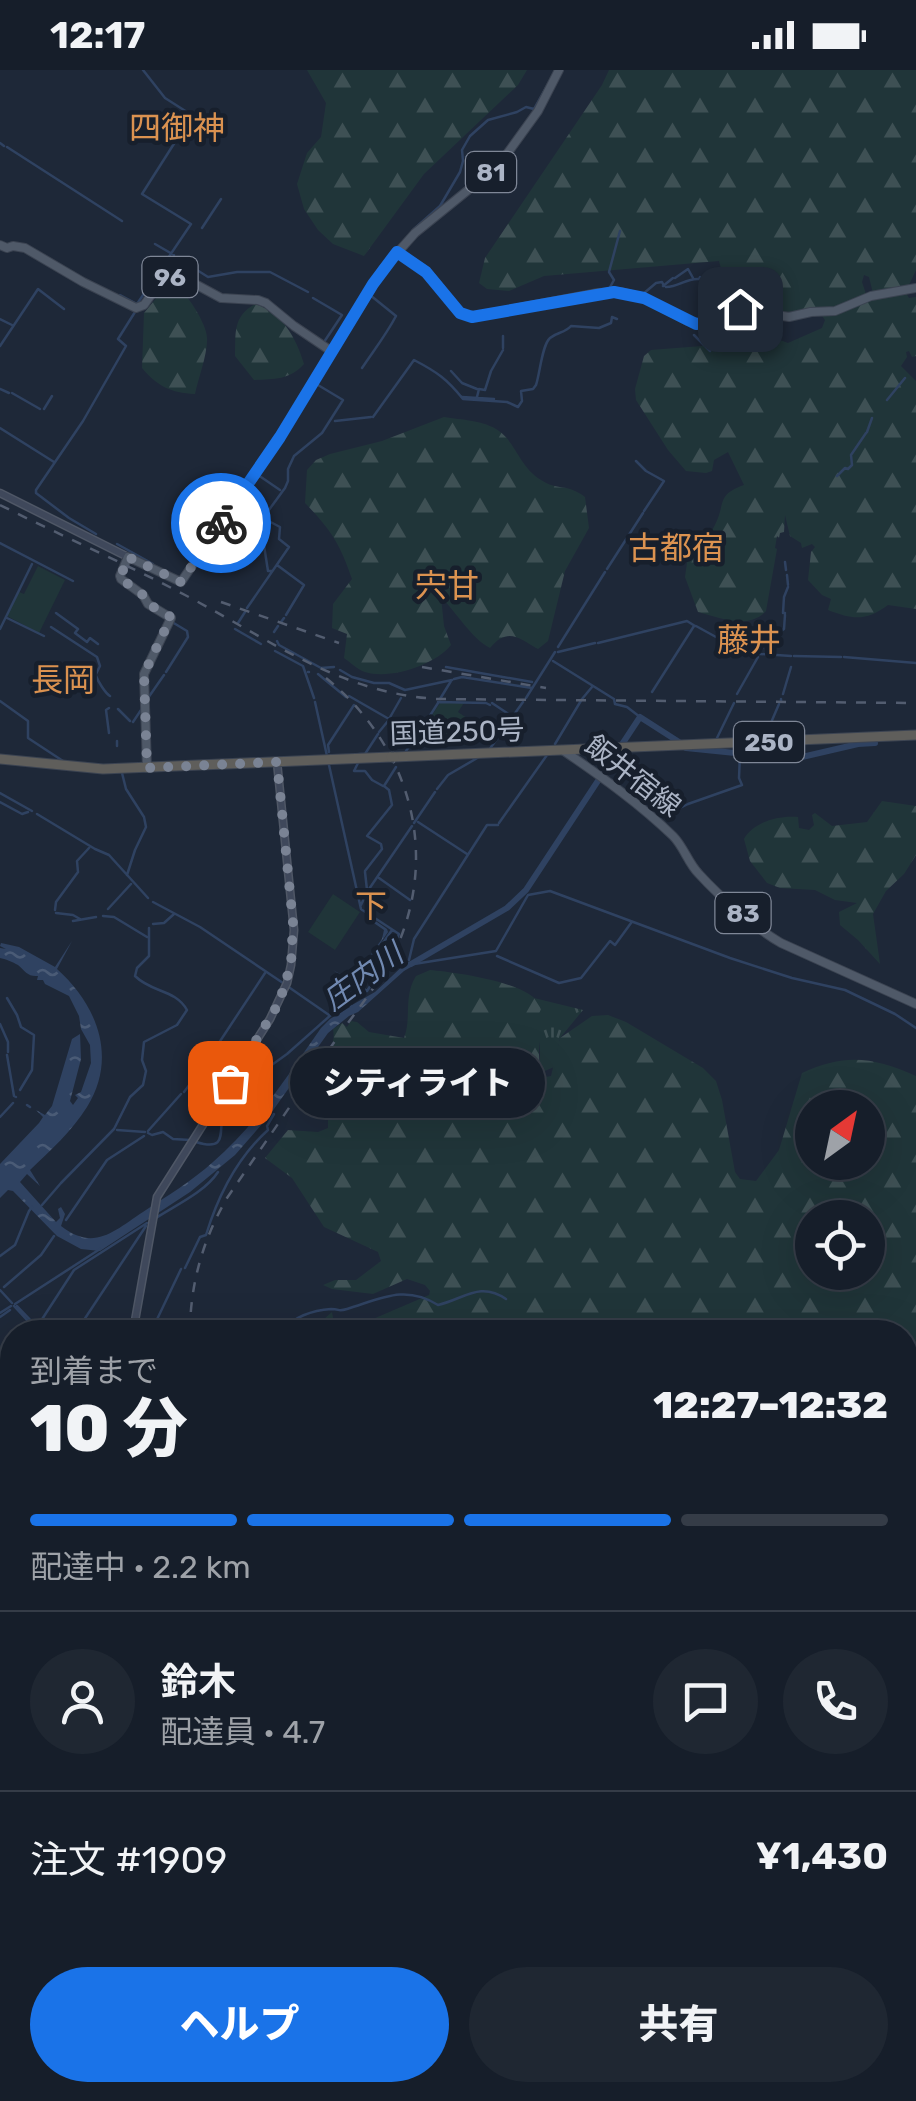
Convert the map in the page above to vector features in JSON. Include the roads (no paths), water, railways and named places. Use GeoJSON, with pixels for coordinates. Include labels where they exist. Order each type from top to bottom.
{"type":"FeatureCollection","features":[{"type":"Feature","properties":{"kind":"highway","name":"国道250号"},"geometry":{"type":"LineString","coordinates":[[0,759],[92,769],[147,768],[916,735]]}},
{"type":"Feature","properties":{"kind":"main road","name":"81"},"geometry":{"type":"LineString","coordinates":[[128,557],[181,582],[280,437],[378,276],[415,233],[508,155],[559,70]]}},
{"type":"Feature","properties":{"kind":"main road","name":"96"},"geometry":{"type":"LineString","coordinates":[[0,245],[25,248],[136,308],[144,305],[158,285],[170,277],[184,278],[214,296],[258,300],[331,351]]}},
{"type":"Feature","properties":{"kind":"main road"},"geometry":{"type":"LineString","coordinates":[[397,252],[426,272],[460,313],[472,317],[614,292],[637,295],[700,324],[740,309],[789,317],[835,311],[871,296],[916,288]]}},
{"type":"Feature","properties":{"kind":"main road"},"geometry":{"type":"LineString","coordinates":[[0,493],[128,557],[121,580],[143,595],[148,604],[171,617],[144,674],[147,768]]}},
{"type":"Feature","properties":{"kind":"main road","name":"飯井宿線"},"geometry":{"type":"LineString","coordinates":[[569,752],[678,840],[698,874],[765,932],[782,944],[916,1004]]}},
{"type":"Feature","properties":{"kind":"main road"},"geometry":{"type":"LineString","coordinates":[[135,1320],[160,1192],[270,1018],[287,982],[294,930],[277,762]]}},
{"type":"Feature","properties":{"kind":"water"},"geometry":{"type":"Polygon","coordinates":[[[367,915],[388,932],[352,985],[352,1005],[375,992],[407,962],[416,964],[328,1033],[269,1116],[235,1155],[190,1192],[100,1251],[81,1249],[57,1236],[13,1191],[8,1190],[0,1198],[0,1164],[43,1117],[36,1110],[45,1115],[52,1106],[72,1039],[80,1034],[81,1059],[70,1101],[73,1105],[91,1063],[90,1045],[69,996],[0,958],[0,948],[6,949],[1,943],[19,947],[55,967],[72,941],[57,969],[92,1015],[102,1051],[101,1069],[81,1116],[30,1170],[40,1186],[27,1174],[20,1182],[56,1222],[61,1207],[65,1214],[61,1226],[73,1234],[94,1238],[123,1226],[213,1162],[258,1115],[321,1028],[350,1007],[348,1004],[330,1015],[348,1001],[351,982],[333,970],[352,981],[382,939],[384,930],[367,915]]]}},
{"type":"Feature","properties":{"kind":"waterway"},"geometry":{"type":"LineString","coordinates":[[137,304],[191,224],[142,194],[191,117],[165,98],[143,70]]}},
{"type":"Feature","properties":{"kind":"waterway"},"geometry":{"type":"LineString","coordinates":[[414,229],[440,206],[460,172],[462,150],[470,136],[488,120],[526,107],[534,109],[553,75]]}},
{"type":"Feature","properties":{"kind":"waterway"},"geometry":{"type":"LineString","coordinates":[[0,143],[4,146]]}},
{"type":"Feature","properties":{"kind":"waterway"},"geometry":{"type":"LineString","coordinates":[[7,147],[122,221]]}},
{"type":"Feature","properties":{"kind":"waterway"},"geometry":{"type":"LineString","coordinates":[[466,157],[475,158]]}},
{"type":"Feature","properties":{"kind":"waterway"},"geometry":{"type":"LineString","coordinates":[[202,228],[221,199]]}},
{"type":"Feature","properties":{"kind":"waterway"},"geometry":{"type":"LineString","coordinates":[[609,289],[614,280],[609,272],[620,231]]}},
{"type":"Feature","properties":{"kind":"waterway"},"geometry":{"type":"LineString","coordinates":[[155,244],[174,255]]}},
{"type":"Feature","properties":{"kind":"waterway"},"geometry":{"type":"LineString","coordinates":[[178,258],[208,277],[270,272],[308,292]]}},
{"type":"Feature","properties":{"kind":"waterway"},"geometry":{"type":"LineString","coordinates":[[675,278],[688,269],[693,278]]}},
{"type":"Feature","properties":{"kind":"waterway"},"geometry":{"type":"LineString","coordinates":[[666,287],[700,277]]}},
{"type":"Feature","properties":{"kind":"waterway"},"geometry":{"type":"LineString","coordinates":[[663,286],[673,278]]}},
{"type":"Feature","properties":{"kind":"waterway"},"geometry":{"type":"LineString","coordinates":[[643,294],[656,283],[662,282],[664,286]]}},
{"type":"Feature","properties":{"kind":"waterway"},"geometry":{"type":"LineString","coordinates":[[0,346],[38,289],[64,309]]}},
{"type":"Feature","properties":{"kind":"waterway"},"geometry":{"type":"LineString","coordinates":[[120,295],[137,304]]}},
{"type":"Feature","properties":{"kind":"waterway"},"geometry":{"type":"LineString","coordinates":[[362,368],[396,316],[370,295]]}},
{"type":"Feature","properties":{"kind":"waterway"},"geometry":{"type":"LineString","coordinates":[[313,298],[342,315],[324,342]]}},
{"type":"Feature","properties":{"kind":"waterway"},"geometry":{"type":"LineString","coordinates":[[96,534],[69,518],[36,490],[83,421],[126,346],[118,339],[135,312]]}},
{"type":"Feature","properties":{"kind":"waterway"},"geometry":{"type":"LineString","coordinates":[[373,417],[414,360],[441,376],[463,399],[507,402],[518,407],[521,391],[536,385],[550,338],[571,326],[599,328],[611,323],[612,317],[617,319]]}},
{"type":"Feature","properties":{"kind":"waterway"},"geometry":{"type":"LineString","coordinates":[[0,319],[12,325]]}},
{"type":"Feature","properties":{"kind":"waterway"},"geometry":{"type":"LineString","coordinates":[[694,335],[710,351]]}},
{"type":"Feature","properties":{"kind":"waterway"},"geometry":{"type":"LineString","coordinates":[[503,336],[503,348]]}},
{"type":"Feature","properties":{"kind":"waterway"},"geometry":{"type":"LineString","coordinates":[[477,397],[479,389],[485,390],[503,350]]}},
{"type":"Feature","properties":{"kind":"waterway"},"geometry":{"type":"LineString","coordinates":[[451,371],[462,383],[477,389]]}},
{"type":"Feature","properties":{"kind":"waterway"},"geometry":{"type":"LineString","coordinates":[[887,400],[905,378]]}},
{"type":"Feature","properties":{"kind":"waterway"},"geometry":{"type":"LineString","coordinates":[[247,608],[289,547],[279,539],[280,527],[263,518],[285,488],[294,456],[322,433],[343,400],[318,385]]}},
{"type":"Feature","properties":{"kind":"waterway"},"geometry":{"type":"LineString","coordinates":[[0,389],[9,393]]}},
{"type":"Feature","properties":{"kind":"waterway"},"geometry":{"type":"LineString","coordinates":[[12,393],[40,409]]}},
{"type":"Feature","properties":{"kind":"waterway"},"geometry":{"type":"LineString","coordinates":[[44,409],[52,396]]}},
{"type":"Feature","properties":{"kind":"waterway"},"geometry":{"type":"LineString","coordinates":[[462,397],[494,399]]}},
{"type":"Feature","properties":{"kind":"waterway"},"geometry":{"type":"LineString","coordinates":[[335,421],[371,417]]}},
{"type":"Feature","properties":{"kind":"waterway"},"geometry":{"type":"LineString","coordinates":[[867,432],[872,418]]}},
{"type":"Feature","properties":{"kind":"waterway"},"geometry":{"type":"LineString","coordinates":[[0,428],[54,462]]}},
{"type":"Feature","properties":{"kind":"waterway"},"geometry":{"type":"LineString","coordinates":[[837,476],[852,465],[851,455],[866,433]]}},
{"type":"Feature","properties":{"kind":"waterway"},"geometry":{"type":"LineString","coordinates":[[636,461],[664,481],[644,511]]}},
{"type":"Feature","properties":{"kind":"waterway"},"geometry":{"type":"LineString","coordinates":[[258,475],[280,490]]}},
{"type":"Feature","properties":{"kind":"waterway"},"geometry":{"type":"LineString","coordinates":[[243,504],[259,476]]}},
{"type":"Feature","properties":{"kind":"waterway"},"geometry":{"type":"LineString","coordinates":[[243,506],[257,536],[263,539],[268,571],[272,571]]}},
{"type":"Feature","properties":{"kind":"waterway"},"geometry":{"type":"LineString","coordinates":[[607,569],[643,513]]}},
{"type":"Feature","properties":{"kind":"waterway"},"geometry":{"type":"LineString","coordinates":[[0,543],[73,581]]}},
{"type":"Feature","properties":{"kind":"waterway"},"geometry":{"type":"LineString","coordinates":[[117,544],[153,564]]}},
{"type":"Feature","properties":{"kind":"waterway"},"geometry":{"type":"LineString","coordinates":[[785,562],[786,570]]}},
{"type":"Feature","properties":{"kind":"waterway"},"geometry":{"type":"LineString","coordinates":[[0,629],[32,564]]}},
{"type":"Feature","properties":{"kind":"waterway"},"geometry":{"type":"LineString","coordinates":[[277,565],[304,585],[286,615]]}},
{"type":"Feature","properties":{"kind":"waterway"},"geometry":{"type":"LineString","coordinates":[[558,647],[605,572]]}},
{"type":"Feature","properties":{"kind":"waterway"},"geometry":{"type":"LineString","coordinates":[[787,575],[788,585]]}},
{"type":"Feature","properties":{"kind":"waterway"},"geometry":{"type":"LineString","coordinates":[[785,613],[788,587]]}},
{"type":"Feature","properties":{"kind":"waterway"},"geometry":{"type":"LineString","coordinates":[[238,623],[245,612]]}},
{"type":"Feature","properties":{"kind":"waterway"},"geometry":{"type":"LineString","coordinates":[[56,613],[78,629],[75,633],[87,642],[90,638],[98,644]]}},
{"type":"Feature","properties":{"kind":"waterway"},"geometry":{"type":"LineString","coordinates":[[768,640],[784,629],[785,615]]}},
{"type":"Feature","properties":{"kind":"waterway"},"geometry":{"type":"LineString","coordinates":[[7,618],[44,636]]}},
{"type":"Feature","properties":{"kind":"waterway"},"geometry":{"type":"LineString","coordinates":[[281,622],[284,618]]}},
{"type":"Feature","properties":{"kind":"waterway"},"geometry":{"type":"LineString","coordinates":[[598,643],[687,621],[695,626]]}},
{"type":"Feature","properties":{"kind":"waterway"},"geometry":{"type":"LineString","coordinates":[[166,672],[188,637],[187,631],[172,622]]}},
{"type":"Feature","properties":{"kind":"waterway"},"geometry":{"type":"LineString","coordinates":[[274,632],[278,626]]}},
{"type":"Feature","properties":{"kind":"waterway"},"geometry":{"type":"LineString","coordinates":[[652,692],[694,626]]}},
{"type":"Feature","properties":{"kind":"waterway"},"geometry":{"type":"LineString","coordinates":[[696,626],[745,653],[791,656]]}},
{"type":"Feature","properties":{"kind":"waterway"},"geometry":{"type":"LineString","coordinates":[[51,627],[97,657],[100,666],[96,674]]}},
{"type":"Feature","properties":{"kind":"waterway"},"geometry":{"type":"LineString","coordinates":[[235,629],[261,644]]}},
{"type":"Feature","properties":{"kind":"waterway"},"geometry":{"type":"LineString","coordinates":[[277,641],[321,668],[334,667]]}},
{"type":"Feature","properties":{"kind":"waterway"},"geometry":{"type":"LineString","coordinates":[[558,652],[595,643]]}},
{"type":"Feature","properties":{"kind":"waterway"},"geometry":{"type":"LineString","coordinates":[[758,654],[766,643]]}},
{"type":"Feature","properties":{"kind":"waterway"},"geometry":{"type":"LineString","coordinates":[[275,651],[303,666],[314,698]]}},
{"type":"Feature","properties":{"kind":"waterway"},"geometry":{"type":"LineString","coordinates":[[526,698],[555,652]]}},
{"type":"Feature","properties":{"kind":"waterway"},"geometry":{"type":"LineString","coordinates":[[794,656],[841,657]]}},
{"type":"Feature","properties":{"kind":"waterway"},"geometry":{"type":"LineString","coordinates":[[737,694],[758,657]]}},
{"type":"Feature","properties":{"kind":"waterway"},"geometry":{"type":"LineString","coordinates":[[844,657],[916,663]]}},
{"type":"Feature","properties":{"kind":"waterway"},"geometry":{"type":"LineString","coordinates":[[553,661],[640,717]]}},
{"type":"Feature","properties":{"kind":"waterway"},"geometry":{"type":"LineString","coordinates":[[446,667],[532,682]]}},
{"type":"Feature","properties":{"kind":"waterway"},"geometry":{"type":"LineString","coordinates":[[783,694],[791,667]]}},
{"type":"Feature","properties":{"kind":"waterway"},"geometry":{"type":"LineString","coordinates":[[340,670],[352,677],[405,690],[452,680]]}},
{"type":"Feature","properties":{"kind":"waterway"},"geometry":{"type":"LineString","coordinates":[[318,674],[346,697]]}},
{"type":"Feature","properties":{"kind":"waterway"},"geometry":{"type":"LineString","coordinates":[[148,698],[164,675]]}},
{"type":"Feature","properties":{"kind":"waterway"},"geometry":{"type":"LineString","coordinates":[[96,676],[110,696]]}},
{"type":"Feature","properties":{"kind":"waterway"},"geometry":{"type":"LineString","coordinates":[[454,679],[532,688]]}},
{"type":"Feature","properties":{"kind":"waterway"},"geometry":{"type":"LineString","coordinates":[[440,699],[451,681]]}},
{"type":"Feature","properties":{"kind":"waterway"},"geometry":{"type":"LineString","coordinates":[[555,744],[592,687]]}},
{"type":"Feature","properties":{"kind":"waterway"},"geometry":{"type":"LineString","coordinates":[[349,696],[389,719]]}},
{"type":"Feature","properties":{"kind":"waterway"},"geometry":{"type":"LineString","coordinates":[[389,719],[401,698]]}},
{"type":"Feature","properties":{"kind":"waterway"},"geometry":{"type":"LineString","coordinates":[[0,701],[28,721],[28,738],[63,761]]}},
{"type":"Feature","properties":{"kind":"waterway"},"geometry":{"type":"LineString","coordinates":[[315,702],[361,909]]}},
{"type":"Feature","properties":{"kind":"waterway"},"geometry":{"type":"LineString","coordinates":[[438,702],[490,705]]}},
{"type":"Feature","properties":{"kind":"waterway"},"geometry":{"type":"LineString","coordinates":[[513,716],[523,702]]}},
{"type":"Feature","properties":{"kind":"waterway"},"geometry":{"type":"LineString","coordinates":[[417,736],[438,703]]}},
{"type":"Feature","properties":{"kind":"waterway"},"geometry":{"type":"LineString","coordinates":[[492,703],[510,715]]}},
{"type":"Feature","properties":{"kind":"waterway"},"geometry":{"type":"LineString","coordinates":[[717,738],[734,703]]}},
{"type":"Feature","properties":{"kind":"waterway"},"geometry":{"type":"LineString","coordinates":[[764,739],[779,704]]}},
{"type":"Feature","properties":{"kind":"waterway"},"geometry":{"type":"LineString","coordinates":[[329,752],[328,745],[354,705]]}},
{"type":"Feature","properties":{"kind":"waterway"},"geometry":{"type":"LineString","coordinates":[[133,722],[143,707]]}},
{"type":"Feature","properties":{"kind":"waterway"},"geometry":{"type":"LineString","coordinates":[[109,708],[109,733]]}},
{"type":"Feature","properties":{"kind":"waterway"},"geometry":{"type":"LineString","coordinates":[[118,709],[130,721]]}},
{"type":"Feature","properties":{"kind":"waterway","name":"庄内川"},"geometry":{"type":"LineString","coordinates":[[411,964],[507,908],[526,890],[640,717],[679,742]]}},
{"type":"Feature","properties":{"kind":"waterway"},"geometry":{"type":"LineString","coordinates":[[489,750],[511,719]]}},
{"type":"Feature","properties":{"kind":"waterway"},"geometry":{"type":"LineString","coordinates":[[390,720],[416,737],[406,751]]}},
{"type":"Feature","properties":{"kind":"waterway"},"geometry":{"type":"LineString","coordinates":[[379,732],[388,721]]}},
{"type":"Feature","properties":{"kind":"waterway"},"geometry":{"type":"LineString","coordinates":[[359,754],[365,754],[378,734]]}},
{"type":"Feature","properties":{"kind":"waterway"},"geometry":{"type":"LineString","coordinates":[[117,741],[117,746]]}},
{"type":"Feature","properties":{"kind":"waterway","name":"庄内川"},"geometry":{"type":"LineString","coordinates":[[748,755],[802,757],[875,743]]}},
{"type":"Feature","properties":{"kind":"waterway"},"geometry":{"type":"LineString","coordinates":[[757,756],[761,746]]}},
{"type":"Feature","properties":{"kind":"waterway","name":"庄内川"},"geometry":{"type":"LineString","coordinates":[[686,748],[745,754]]}},
{"type":"Feature","properties":{"kind":"waterway"},"geometry":{"type":"LineString","coordinates":[[658,819],[742,785],[740,754]]}},
{"type":"Feature","properties":{"kind":"waterway"},"geometry":{"type":"LineString","coordinates":[[499,823],[547,755]]}},
{"type":"Feature","properties":{"kind":"waterway"},"geometry":{"type":"LineString","coordinates":[[437,789],[448,775],[479,757]]}},
{"type":"Feature","properties":{"kind":"waterway"},"geometry":{"type":"LineString","coordinates":[[358,763],[354,771],[365,771],[383,786]]}},
{"type":"Feature","properties":{"kind":"waterway"},"geometry":{"type":"LineString","coordinates":[[365,871],[382,849],[381,844],[367,836],[392,805],[389,790],[384,786],[396,767]]}},
{"type":"Feature","properties":{"kind":"waterway"},"geometry":{"type":"LineString","coordinates":[[122,773],[146,827],[127,875]]}},
{"type":"Feature","properties":{"kind":"waterway"},"geometry":{"type":"LineString","coordinates":[[414,823],[435,792]]}},
{"type":"Feature","properties":{"kind":"waterway"},"geometry":{"type":"LineString","coordinates":[[0,793],[32,811]]}},
{"type":"Feature","properties":{"kind":"waterway"},"geometry":{"type":"LineString","coordinates":[[0,802],[22,814],[28,812]]}},
{"type":"Feature","properties":{"kind":"waterway"},"geometry":{"type":"LineString","coordinates":[[37,814],[109,855],[148,898]]}},
{"type":"Feature","properties":{"kind":"waterway"},"geometry":{"type":"LineString","coordinates":[[418,822],[467,854]]}},
{"type":"Feature","properties":{"kind":"waterway"},"geometry":{"type":"LineString","coordinates":[[409,960],[414,939],[487,825],[498,825]]}},
{"type":"Feature","properties":{"kind":"waterway"},"geometry":{"type":"LineString","coordinates":[[361,905],[412,826]]}},
{"type":"Feature","properties":{"kind":"waterway"},"geometry":{"type":"LineString","coordinates":[[55,910],[56,902],[78,872],[77,861],[89,848]]}},
{"type":"Feature","properties":{"kind":"waterway"},"geometry":{"type":"LineString","coordinates":[[365,872],[367,890]]}},
{"type":"Feature","properties":{"kind":"waterway"},"geometry":{"type":"LineString","coordinates":[[379,878],[410,900]]}},
{"type":"Feature","properties":{"kind":"waterway"},"geometry":{"type":"LineString","coordinates":[[108,909],[131,884]]}},
{"type":"Feature","properties":{"kind":"waterway"},"geometry":{"type":"LineString","coordinates":[[414,964],[496,951],[528,895],[550,891],[730,958],[845,990],[916,1028]]}},
{"type":"Feature","properties":{"kind":"waterway"},"geometry":{"type":"LineString","coordinates":[[153,902],[200,927],[283,983]]}},
{"type":"Feature","properties":{"kind":"waterway"},"geometry":{"type":"LineString","coordinates":[[362,910],[399,934],[367,991],[355,983],[392,930]]}},
{"type":"Feature","properties":{"kind":"waterway"},"geometry":{"type":"LineString","coordinates":[[56,913],[80,919]]}},
{"type":"Feature","properties":{"kind":"waterway"},"geometry":{"type":"LineString","coordinates":[[153,924],[164,923],[174,914]]}},
{"type":"Feature","properties":{"kind":"waterway"},"geometry":{"type":"LineString","coordinates":[[103,916],[114,917],[147,937]]}},
{"type":"Feature","properties":{"kind":"waterway"},"geometry":{"type":"LineString","coordinates":[[73,921],[96,917]]}},
{"type":"Feature","properties":{"kind":"waterway"},"geometry":{"type":"LineString","coordinates":[[497,956],[559,983],[581,978],[610,941],[615,945],[631,923]]}},
{"type":"Feature","properties":{"kind":"waterway"},"geometry":{"type":"LineString","coordinates":[[42,1205],[114,1129],[130,1097],[143,1085],[144,1042],[177,1025],[187,1010],[176,998],[135,976],[149,956],[149,928]]}},
{"type":"Feature","properties":{"kind":"waterway"},"geometry":{"type":"LineString","coordinates":[[184,1092],[265,973]]}},
{"type":"Feature","properties":{"kind":"waterway"},"geometry":{"type":"LineString","coordinates":[[350,1004],[365,992],[357,987]]}},
{"type":"Feature","properties":{"kind":"waterway"},"geometry":{"type":"LineString","coordinates":[[290,988],[329,1015]]}},
{"type":"Feature","properties":{"kind":"waterway"},"geometry":{"type":"LineString","coordinates":[[7,998],[21,1027],[34,1035],[32,1070],[20,1090]]}},
{"type":"Feature","properties":{"kind":"waterway"},"geometry":{"type":"LineString","coordinates":[[196,1142],[216,1143],[221,1136],[222,1117],[236,1108],[255,1077],[332,1014]]}},
{"type":"Feature","properties":{"kind":"waterway"},"geometry":{"type":"LineString","coordinates":[[0,1024],[8,1052]]}},
{"type":"Feature","properties":{"kind":"waterway"},"geometry":{"type":"LineString","coordinates":[[7,1055],[16,1097]]}},
{"type":"Feature","properties":{"kind":"waterway"},"geometry":{"type":"LineString","coordinates":[[148,1131],[181,1094]]}},
{"type":"Feature","properties":{"kind":"waterway"},"geometry":{"type":"LineString","coordinates":[[0,1117],[13,1103]]}},
{"type":"Feature","properties":{"kind":"waterway"},"geometry":{"type":"LineString","coordinates":[[185,1268],[200,1237],[206,1235],[230,1178],[268,1130],[274,1114]]}},
{"type":"Feature","properties":{"kind":"waterway"},"geometry":{"type":"LineString","coordinates":[[117,1130],[145,1132]]}},
{"type":"Feature","properties":{"kind":"waterway"},"geometry":{"type":"LineString","coordinates":[[148,1133],[163,1132],[173,1139],[190,1140]]}},
{"type":"Feature","properties":{"kind":"waterway"},"geometry":{"type":"LineString","coordinates":[[66,1220],[107,1160],[144,1136]]}},
{"type":"Feature","properties":{"kind":"waterway"},"geometry":{"type":"LineString","coordinates":[[156,1218],[198,1192],[218,1172]]}},
{"type":"Feature","properties":{"kind":"waterway"},"geometry":{"type":"LineString","coordinates":[[0,1256],[15,1245],[32,1207]]}},
{"type":"Feature","properties":{"kind":"waterway"},"geometry":{"type":"LineString","coordinates":[[42,1320],[74,1270],[147,1223]]}},
{"type":"Feature","properties":{"kind":"waterway"},"geometry":{"type":"LineString","coordinates":[[84,1320],[146,1226]]}},
{"type":"Feature","properties":{"kind":"waterway"},"geometry":{"type":"LineString","coordinates":[[4,1287],[41,1255],[54,1236]]}},
{"type":"Feature","properties":{"kind":"waterway"},"geometry":{"type":"LineString","coordinates":[[15,1304],[100,1249]]}},
{"type":"Feature","properties":{"kind":"waterway"},"geometry":{"type":"LineString","coordinates":[[157,1320],[181,1269]]}},
{"type":"Feature","properties":{"kind":"waterway"},"geometry":{"type":"LineString","coordinates":[[0,1290],[12,1303]]}},
{"type":"Feature","properties":{"kind":"waterway"},"geometry":{"type":"LineString","coordinates":[[294,1320],[392,1295],[414,1295],[438,1305],[480,1291],[506,1299]]}},
{"type":"Feature","properties":{"kind":"waterway"},"geometry":{"type":"LineString","coordinates":[[0,1313],[11,1306]]}},
{"type":"Feature","properties":{"kind":"waterway"},"geometry":{"type":"LineString","coordinates":[[14,1306],[27,1320]]}},
{"type":"Feature","properties":{"kind":"waterway"},"geometry":{"type":"LineString","coordinates":[[17,1306],[30,1320]]}},
{"type":"Feature","properties":{"kind":"waterway"},"geometry":{"type":"LineString","coordinates":[[0,1317],[10,1310]]}},
{"type":"Feature","properties":{"kind":"railway"},"geometry":{"type":"LineString","coordinates":[[0,505],[162,583],[306,661],[336,675],[401,695],[437,699],[916,703]]}},
{"type":"Feature","properties":{"kind":"railway"},"geometry":{"type":"LineString","coordinates":[[221,602],[339,643]]}},
{"type":"Feature","properties":{"kind":"railway"},"geometry":{"type":"LineString","coordinates":[[422,667],[546,688]]}},
{"type":"Feature","properties":{"kind":"railway"},"geometry":{"type":"LineString","coordinates":[[326,678],[377,733],[408,798],[415,833],[411,905],[399,942],[345,1027]]}},
{"type":"Feature","properties":{"kind":"railway"},"geometry":{"type":"LineString","coordinates":[[191,1320],[195,1280],[205,1246],[227,1198],[335,1041]]}},
{"type":"Feature","properties":{"kind":"place","name":"シティライト"},"geometry":{"type":"Point","coordinates":[230,1083]}},
{"type":"Feature","properties":{"kind":"district","name":"四御神"},"geometry":{"type":"Point","coordinates":[177,128]}},
{"type":"Feature","properties":{"kind":"district","name":"古都宿"},"geometry":{"type":"Point","coordinates":[676,548]}},
{"type":"Feature","properties":{"kind":"district","name":"宍甘"},"geometry":{"type":"Point","coordinates":[447,586]}},
{"type":"Feature","properties":{"kind":"district","name":"藤井"},"geometry":{"type":"Point","coordinates":[749,640]}},
{"type":"Feature","properties":{"kind":"district","name":"長岡"},"geometry":{"type":"Point","coordinates":[63,680]}},
{"type":"Feature","properties":{"kind":"district","name":"下"},"geometry":{"type":"Point","coordinates":[371,906]}}]}
